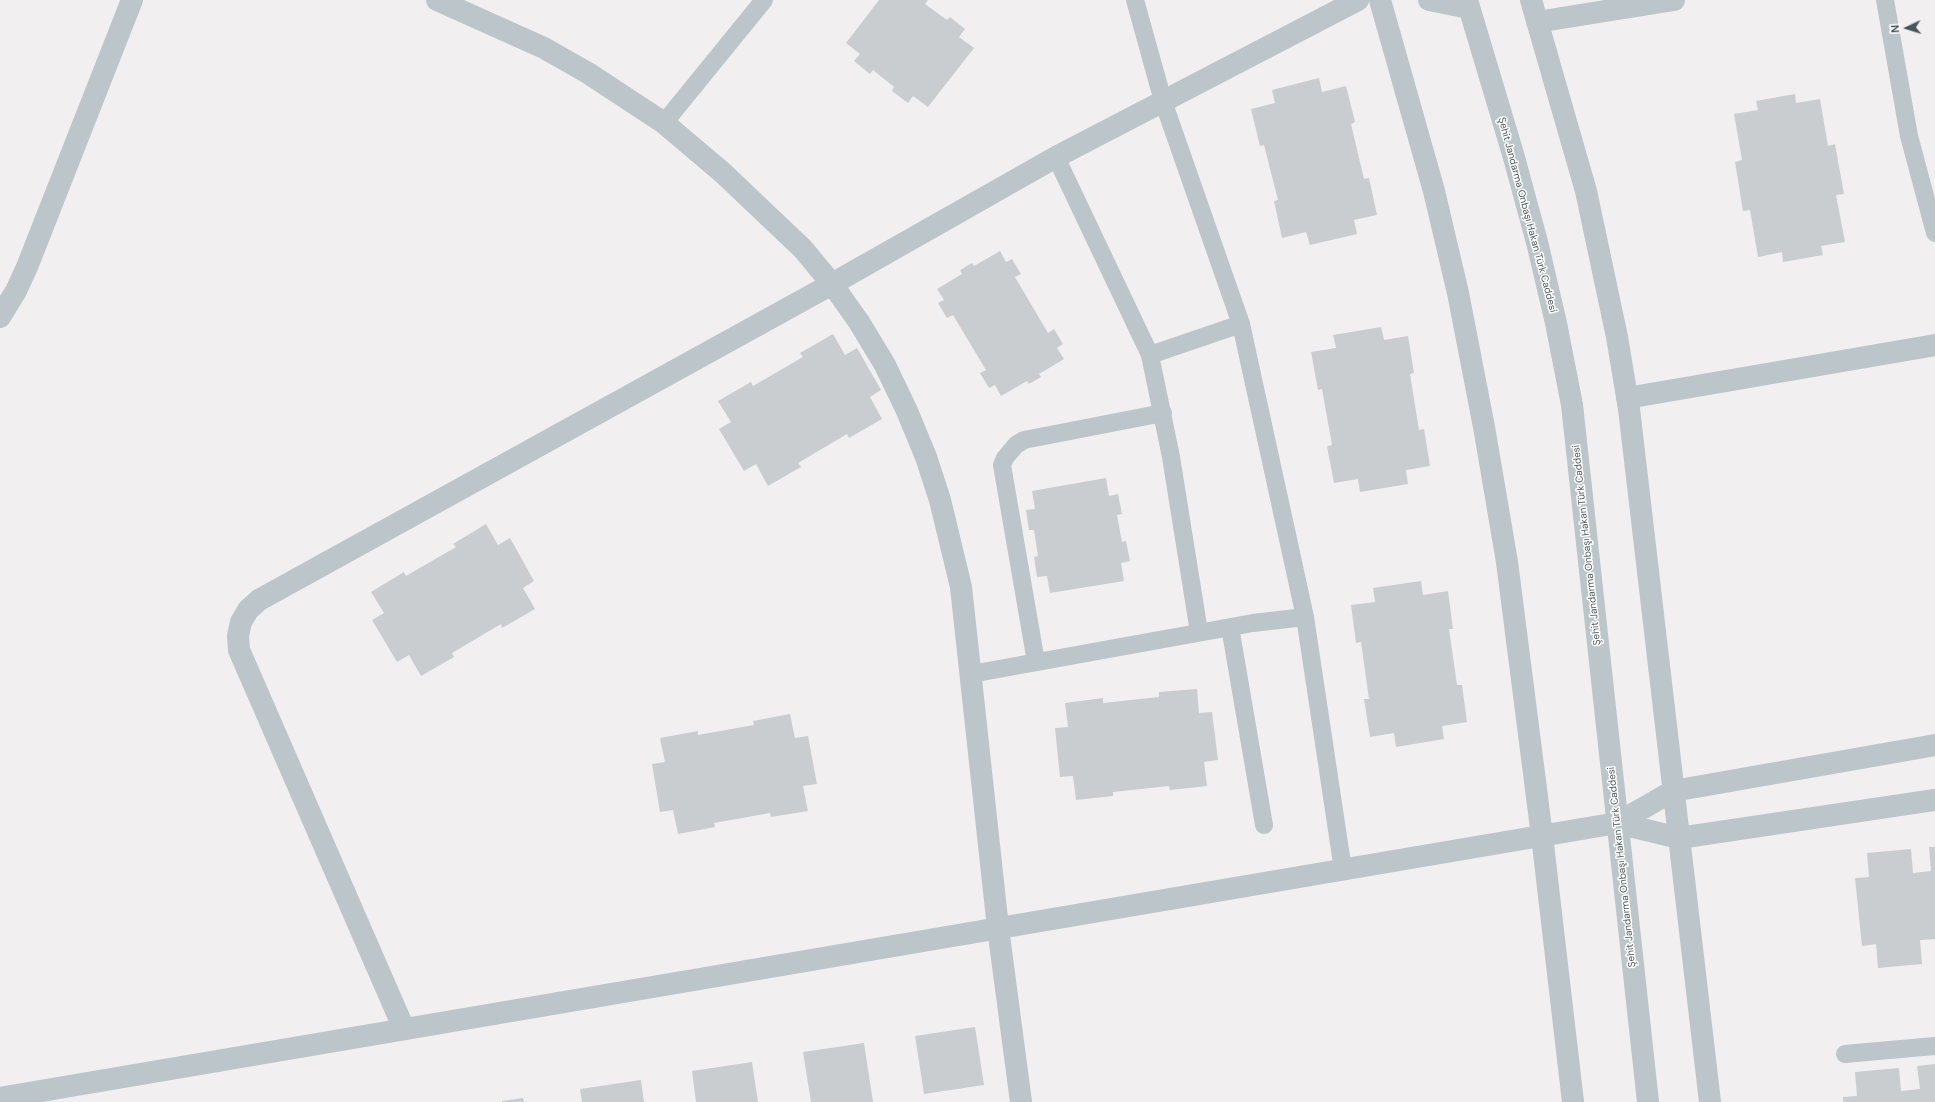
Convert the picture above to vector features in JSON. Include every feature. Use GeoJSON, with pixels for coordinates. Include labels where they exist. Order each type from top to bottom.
{"type":"FeatureCollection","features":[{"type":"Feature","properties":{"kind":"street"},"geometry":{"type":"LineString","coordinates":[[0,317],[16,291],[27,267],[132,0]]}},
{"type":"Feature","properties":{"kind":"street"},"geometry":{"type":"LineString","coordinates":[[437,0],[544,48],[595,77],[664,123],[723,173],[803,249],[832,284],[859,322],[885,365],[907,411],[926,457],[940,500],[961,586],[998,928],[1021,1102]]}},
{"type":"Feature","properties":{"kind":"street"},"geometry":{"type":"LineString","coordinates":[[404,1029],[239,650],[238,636],[241,622],[248,610],[259,600],[832,284],[1056,157],[1358,0]]}},
{"type":"Feature","properties":{"kind":"street"},"geometry":{"type":"LineString","coordinates":[[1380,0],[1434,191],[1458,293],[1484,427],[1507,562],[1542,836],[1573,1102]]}},
{"type":"Feature","properties":{"kind":"street"},"geometry":{"type":"LineString","coordinates":[[1428,0],[1468,4]]}},
{"type":"Feature","properties":{"kind":"street"},"geometry":{"type":"LineString","coordinates":[[1531,0],[1586,191],[1604,265],[1627,398],[1710,1102]]}},
{"type":"Feature","properties":{"kind":"street"},"geometry":{"type":"LineString","coordinates":[[1537,22],[1674,0]]}},
{"type":"Feature","properties":{"kind":"street","name":"Şehit Jandarma Onbaşı Hakan Türk Caddesi"},"geometry":{"type":"LineString","coordinates":[[1468,4],[1513,154],[1537,242],[1556,323],[1572,405],[1648,1102]]}},
{"type":"Feature","properties":{"kind":"street"},"geometry":{"type":"LineString","coordinates":[[1627,398],[1935,345]]}},
{"type":"Feature","properties":{"kind":"street"},"geometry":{"type":"LineString","coordinates":[[0,1098],[1618,823],[1673,791],[1935,745]]}},
{"type":"Feature","properties":{"kind":"street"},"geometry":{"type":"LineString","coordinates":[[1618,823],[1678,838],[1935,800]]}},
{"type":"Feature","properties":{"kind":"lane"},"geometry":{"type":"LineString","coordinates":[[664,123],[764,0]]}},
{"type":"Feature","properties":{"kind":"lane"},"geometry":{"type":"LineString","coordinates":[[1135,0],[1163,101],[1242,324],[1305,617],[1343,870]]}},
{"type":"Feature","properties":{"kind":"lane"},"geometry":{"type":"LineString","coordinates":[[1885,0],[1909,136],[1935,233]]}},
{"type":"Feature","properties":{"kind":"lane"},"geometry":{"type":"LineString","coordinates":[[1056,157],[1150,355],[1163,413],[1199,632]]}},
{"type":"Feature","properties":{"kind":"lane"},"geometry":{"type":"LineString","coordinates":[[1150,355],[1242,324]]}},
{"type":"Feature","properties":{"kind":"lane"},"geometry":{"type":"LineString","coordinates":[[1036,662],[1002,465],[1005,458],[1016,445],[1024,440],[1163,413]]}},
{"type":"Feature","properties":{"kind":"lane"},"geometry":{"type":"LineString","coordinates":[[971,674],[1199,632],[1305,617]]}},
{"type":"Feature","properties":{"kind":"lane"},"geometry":{"type":"LineString","coordinates":[[1230,627],[1264,825]]}},
{"type":"Feature","properties":{"kind":"lane"},"geometry":{"type":"LineString","coordinates":[[1845,1054],[1935,1046]]}},
{"type":"Feature","properties":{"kind":"building"},"geometry":{"type":"Polygon","coordinates":[[[879,0],[928,0],[925,4],[947,20],[950,17],[965,29],[959,37],[974,48],[928,107],[913,96],[908,103],[892,91],[894,87],[873,70],[870,74],[854,61],[860,54],[846,43],[879,0]]]}},
{"type":"Feature","properties":{"kind":"building"},"geometry":{"type":"Polygon","coordinates":[[[1319,78],[1322,92],[1346,86],[1355,122],[1351,124],[1364,179],[1369,178],[1377,215],[1354,220],[1357,234],[1310,245],[1306,232],[1282,238],[1274,201],[1278,200],[1264,145],[1260,146],[1251,109],[1275,103],[1272,90],[1319,78]]]}},
{"type":"Feature","properties":{"kind":"building"},"geometry":{"type":"Polygon","coordinates":[[[1795,94],[1796,103],[1820,99],[1828,146],[1835,144],[1844,194],[1836,195],[1845,242],[1821,246],[1823,255],[1783,262],[1782,252],[1758,257],[1750,210],[1743,211],[1735,162],[1742,160],[1734,114],[1758,110],[1756,101],[1795,94]]]}},
{"type":"Feature","properties":{"kind":"building"},"geometry":{"type":"Polygon","coordinates":[[[1000,251],[1006,262],[1012,259],[1021,274],[1015,277],[1048,333],[1054,329],[1063,344],[1057,348],[1064,359],[1039,374],[1041,377],[1029,384],[1027,381],[1001,396],[995,385],[989,388],[980,373],[986,370],[953,315],[947,318],[938,303],[944,300],[937,289],[962,274],[960,270],[972,263],[974,266],[1000,251]]]}},
{"type":"Feature","properties":{"kind":"building"},"geometry":{"type":"Polygon","coordinates":[[[1381,327],[1384,340],[1408,336],[1414,373],[1410,374],[1419,430],[1424,429],[1430,466],[1406,470],[1408,484],[1360,492],[1358,479],[1334,483],[1327,446],[1332,445],[1322,389],[1318,390],[1311,352],[1336,348],[1333,335],[1381,327]]]}},
{"type":"Feature","properties":{"kind":"building"},"geometry":{"type":"Polygon","coordinates":[[[833,334],[845,355],[857,348],[881,390],[870,397],[882,419],[849,438],[847,434],[798,463],[801,467],[768,486],[756,464],[744,471],[719,429],[731,422],[718,401],[751,382],[753,386],[803,357],[800,353],[833,334]]]}},
{"type":"Feature","properties":{"kind":"building"},"geometry":{"type":"Polygon","coordinates":[[[1106,478],[1109,496],[1118,494],[1122,514],[1117,515],[1122,542],[1126,541],[1130,561],[1121,563],[1124,581],[1050,593],[1047,576],[1037,577],[1034,557],[1038,556],[1034,530],[1029,530],[1026,510],[1035,509],[1032,491],[1106,478]]]}},
{"type":"Feature","properties":{"kind":"building"},"geometry":{"type":"Polygon","coordinates":[[[486,524],[498,545],[510,538],[534,581],[523,588],[535,609],[502,628],[501,624],[452,653],[454,657],[421,676],[409,655],[397,662],[372,620],[384,613],[371,592],[404,572],[406,576],[456,547],[453,544],[486,524]]]}},
{"type":"Feature","properties":{"kind":"building"},"geometry":{"type":"Polygon","coordinates":[[[1421,581],[1423,595],[1448,591],[1453,629],[1449,629],[1457,685],[1462,685],[1467,722],[1442,726],[1444,739],[1396,747],[1394,733],[1370,737],[1364,699],[1369,699],[1361,642],[1356,643],[1351,605],[1375,602],[1373,588],[1421,581]]]}},
{"type":"Feature","properties":{"kind":"building"},"geometry":{"type":"Polygon","coordinates":[[[1197,689],[1199,713],[1212,712],[1218,760],[1204,762],[1207,786],[1170,790],[1169,786],[1113,792],[1113,796],[1076,800],[1073,776],[1060,777],[1055,728],[1068,727],[1065,703],[1103,698],[1103,703],[1159,697],[1159,692],[1197,689]]]}},
{"type":"Feature","properties":{"kind":"building"},"geometry":{"type":"Polygon","coordinates":[[[790,714],[795,738],[808,736],[817,784],[803,786],[808,811],[771,817],[770,813],[714,823],[715,827],[678,834],[673,810],[660,812],[652,764],[665,762],[660,738],[698,731],[698,735],[754,725],[753,721],[790,714]]]}},
{"type":"Feature","properties":{"kind":"building"},"geometry":{"type":"Polygon","coordinates":[[[1929,847],[1935,847],[1935,939],[1920,940],[1922,964],[1878,968],[1876,944],[1862,946],[1855,878],[1869,877],[1867,853],[1911,849],[1913,873],[1931,871],[1929,847]]]}},
{"type":"Feature","properties":{"kind":"building"},"geometry":{"type":"Polygon","coordinates":[[[975,1027],[984,1085],[924,1094],[915,1036],[975,1027]]]}},
{"type":"Feature","properties":{"kind":"building"},"geometry":{"type":"Polygon","coordinates":[[[864,1043],[873,1102],[811,1102],[803,1052],[864,1043]]]}},
{"type":"Feature","properties":{"kind":"building"},"geometry":{"type":"Polygon","coordinates":[[[752,1062],[758,1102],[696,1102],[692,1071],[752,1062]]]}},
{"type":"Feature","properties":{"kind":"building"},"geometry":{"type":"Polygon","coordinates":[[[1935,1064],[1935,1102],[1843,1102],[1843,1097],[1857,1096],[1855,1072],[1899,1068],[1901,1091],[1920,1089],[1917,1066],[1935,1064]]]}},
{"type":"Feature","properties":{"kind":"building"},"geometry":{"type":"Polygon","coordinates":[[[641,1080],[644,1102],[582,1102],[580,1089],[641,1080]]]}},
{"type":"Feature","properties":{"kind":"building"},"geometry":{"type":"Polygon","coordinates":[[[523,1098],[524,1102],[502,1102],[502,1101],[523,1098]]]}}]}
